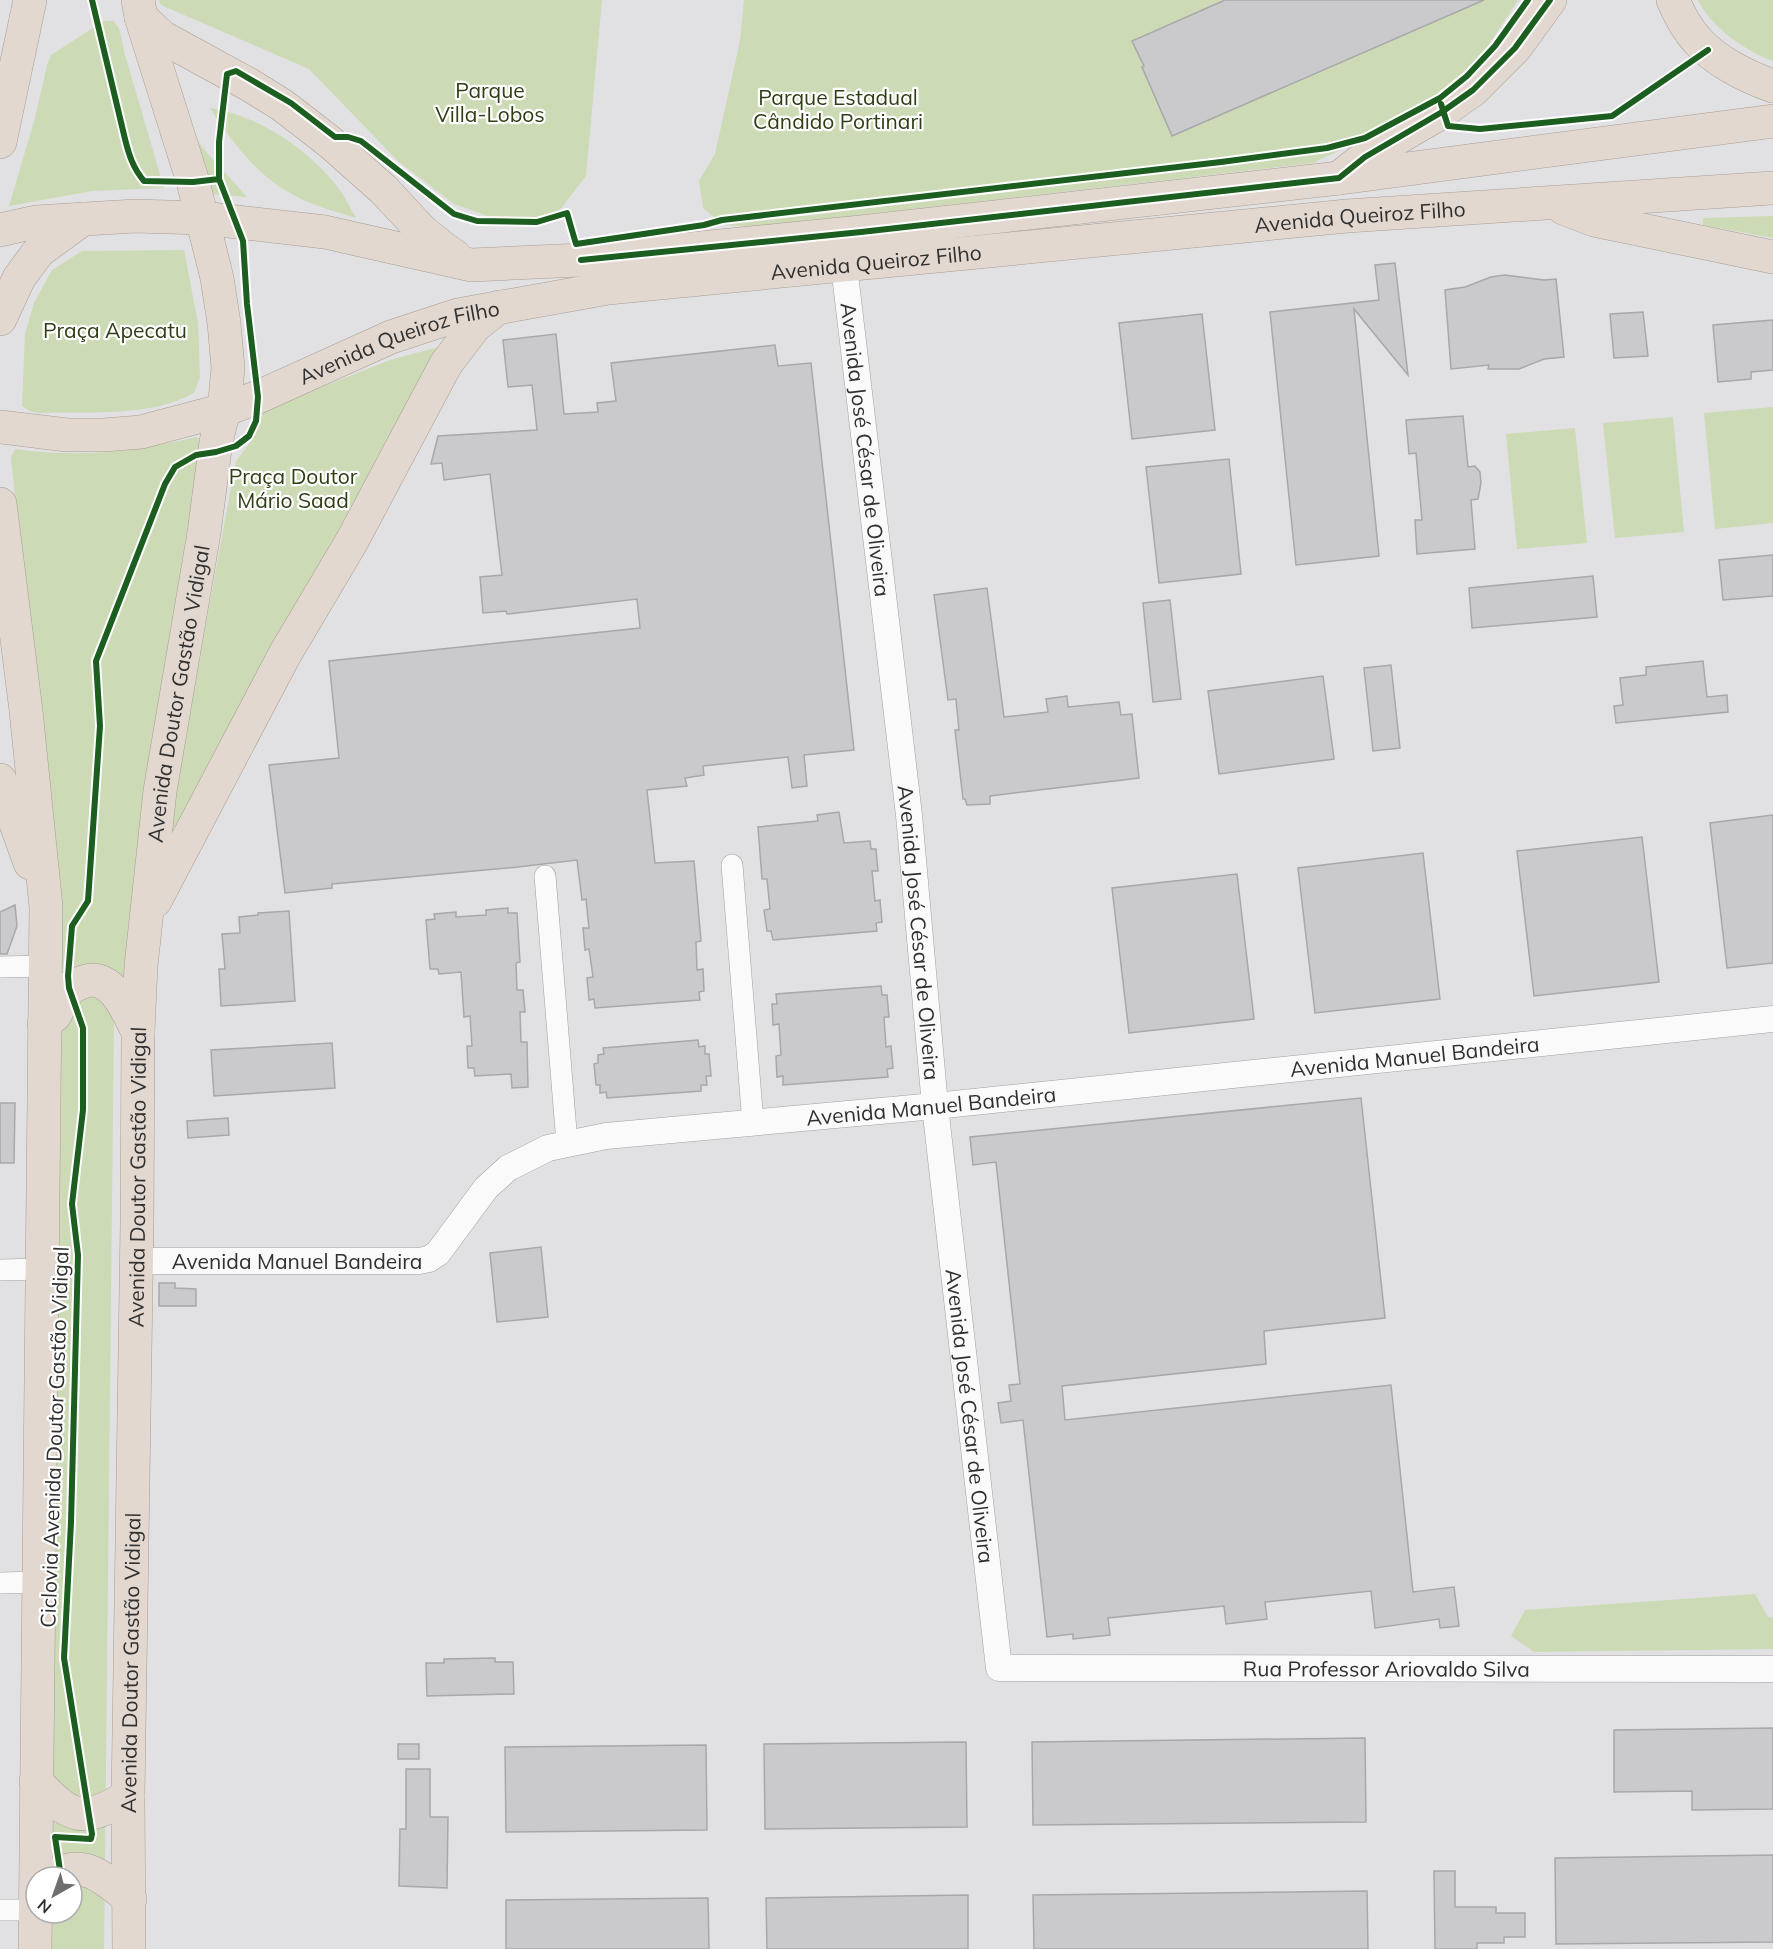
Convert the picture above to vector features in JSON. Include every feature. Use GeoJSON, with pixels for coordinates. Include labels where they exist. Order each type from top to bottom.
{"type":"FeatureCollection","features":[{"type":"Feature","properties":{"kind":"highway"},"geometry":{"type":"LineString","coordinates":[[0,141],[30,0]]}},
{"type":"Feature","properties":{"kind":"highway"},"geometry":{"type":"LineString","coordinates":[[1339,178],[1365,157],[1442,112],[1473,90],[1515,48],[1550,0]]}},
{"type":"Feature","properties":{"kind":"highway"},"geometry":{"type":"LineString","coordinates":[[1673,0],[1680,16],[1707,50],[1729,65],[1773,86]]}},
{"type":"Feature","properties":{"kind":"highway"},"geometry":{"type":"LineString","coordinates":[[140,9],[170,42],[248,84],[282,105],[308,125],[384,190],[442,248],[471,265]]}},
{"type":"Feature","properties":{"kind":"highway","name":"Avenida Doutor Gastão Vidigal"},"geometry":{"type":"LineString","coordinates":[[129,1949],[126,1896],[126,1798],[136,1261],[136,1028],[160,791],[206,522],[216,442],[224,410],[228,368],[217,278],[193,182],[140,9]]}},
{"type":"Feature","properties":{"kind":"highway"},"geometry":{"type":"LineString","coordinates":[[0,70],[22,33]]}},
{"type":"Feature","properties":{"kind":"highway","name":"Avenida Queiroz Filho"},"geometry":{"type":"LineString","coordinates":[[0,230],[36,222],[83,219],[135,216],[202,218],[325,232],[471,265],[581,260],[840,234],[1339,178],[1773,121]]}},
{"type":"Feature","properties":{"kind":"highway","name":"Avenida Queiroz Filho"},"geometry":{"type":"LineString","coordinates":[[0,427],[67,435],[141,432],[224,410],[390,337],[458,315],[608,288],[1347,216],[1485,205],[1550,203],[1773,188]]}},
{"type":"Feature","properties":{"kind":"highway"},"geometry":{"type":"LineString","coordinates":[[1550,203],[1594,220],[1773,257]]}},
{"type":"Feature","properties":{"kind":"highway"},"geometry":{"type":"LineString","coordinates":[[0,319],[19,278],[39,251],[83,219]]}},
{"type":"Feature","properties":{"kind":"highway"},"geometry":{"type":"LineString","coordinates":[[146,919],[285,654],[352,540],[446,364],[475,326],[500,306]]}},
{"type":"Feature","properties":{"kind":"highway"},"geometry":{"type":"LineString","coordinates":[[0,504],[28,733],[46,907],[36,1865]]}},
{"type":"Feature","properties":{"kind":"highway"},"geometry":{"type":"LineString","coordinates":[[0,780],[46,907]]}},
{"type":"Feature","properties":{"kind":"highway"},"geometry":{"type":"LineString","coordinates":[[44,1024],[55,1015],[69,988],[90,980],[100,981],[109,986],[136,1028]]}},
{"type":"Feature","properties":{"kind":"highway"},"geometry":{"type":"LineString","coordinates":[[36,1781],[64,1809],[77,1813],[89,1815],[109,1808],[126,1798]]}},
{"type":"Feature","properties":{"kind":"highway"},"geometry":{"type":"LineString","coordinates":[[84,1869],[126,1896]]}},
{"type":"Feature","properties":{"kind":"highway"},"geometry":{"type":"LineString","coordinates":[[35,1949],[36,1925]]}},
{"type":"Feature","properties":{"kind":"street","name":"Avenida José César de Oliveira"},"geometry":{"type":"LineString","coordinates":[[840,234],[909,815],[935,1106],[999,1668]]}},
{"type":"Feature","properties":{"kind":"street"},"geometry":{"type":"LineString","coordinates":[[126,1798],[136,1028],[148,849],[184,650]]}},
{"type":"Feature","properties":{"kind":"street"},"geometry":{"type":"LineString","coordinates":[[732,865],[753,1123]]}},
{"type":"Feature","properties":{"kind":"street"},"geometry":{"type":"LineString","coordinates":[[545,876],[567,1143]]}},
{"type":"Feature","properties":{"kind":"street"},"geometry":{"type":"LineString","coordinates":[[0,966],[44,966]]}},
{"type":"Feature","properties":{"kind":"street","name":"Avenida Manuel Bandeira"},"geometry":{"type":"LineString","coordinates":[[136,1261],[404,1261],[429,1259],[443,1247],[486,1188],[508,1168],[531,1155],[567,1143],[606,1136],[935,1106],[1773,1019]]}},
{"type":"Feature","properties":{"kind":"street"},"geometry":{"type":"LineString","coordinates":[[0,1270],[41,1269]]}},
{"type":"Feature","properties":{"kind":"street"},"geometry":{"type":"LineString","coordinates":[[0,1583],[39,1582]]}},
{"type":"Feature","properties":{"kind":"street","name":"Rua Professor Ariovaldo Silva"},"geometry":{"type":"LineString","coordinates":[[999,1668],[1773,1669]]}},
{"type":"Feature","properties":{"kind":"street"},"geometry":{"type":"LineString","coordinates":[[121,1949],[126,1896]]}},
{"type":"Feature","properties":{"kind":"street"},"geometry":{"type":"LineString","coordinates":[[0,1910],[24,1910]]}},
{"type":"Feature","properties":{"kind":"green space","name":"Parque Villa-Lobos"},"geometry":{"type":"Polygon","coordinates":[[[159,0],[602,0],[586,176],[559,211],[510,224],[454,204],[398,161],[309,69],[161,5],[159,0]]]}},
{"type":"Feature","properties":{"kind":"green space","name":"Parque Estadual Cândido Portinari"},"geometry":{"type":"Polygon","coordinates":[[[744,0],[1518,0],[1486,49],[1441,95],[1388,127],[1313,163],[756,227],[723,225],[703,208],[699,181],[715,154],[740,41],[744,0]]]}},
{"type":"Feature","properties":{"kind":"green space"},"geometry":{"type":"Polygon","coordinates":[[[1698,0],[1773,0],[1773,61],[1730,37],[1711,19],[1698,0]]]}},
{"type":"Feature","properties":{"kind":"green space"},"geometry":{"type":"Polygon","coordinates":[[[104,21],[113,21],[119,28],[164,188],[92,191],[9,206],[51,55],[104,21]]]}},
{"type":"Feature","properties":{"kind":"green space"},"geometry":{"type":"Polygon","coordinates":[[[210,108],[248,119],[267,128],[301,150],[330,178],[342,193],[356,218],[306,201],[266,177],[245,156],[210,108]]]}},
{"type":"Feature","properties":{"kind":"green space"},"geometry":{"type":"Polygon","coordinates":[[[194,137],[208,154],[247,197],[211,194],[194,137]]]}},
{"type":"Feature","properties":{"kind":"green space"},"geometry":{"type":"Polygon","coordinates":[[[1773,216],[1773,238],[1703,225],[1703,218],[1773,216]]]}},
{"type":"Feature","properties":{"kind":"green space","name":"Praça Apecatu"},"geometry":{"type":"Polygon","coordinates":[[[184,250],[198,323],[200,377],[194,393],[157,406],[118,412],[38,413],[22,406],[25,334],[34,303],[52,270],[82,251],[184,250]]]}},
{"type":"Feature","properties":{"kind":"green space","name":"Praça Doutor Mário Saad"},"geometry":{"type":"Polygon","coordinates":[[[438,347],[170,841],[180,763],[236,461],[252,440],[264,410],[390,360],[438,347]]]}},
{"type":"Feature","properties":{"kind":"green space"},"geometry":{"type":"Polygon","coordinates":[[[1773,407],[1773,523],[1715,529],[1704,413],[1773,407]]]}},
{"type":"Feature","properties":{"kind":"green space"},"geometry":{"type":"Polygon","coordinates":[[[1673,417],[1684,532],[1615,538],[1603,423],[1673,417]]]}},
{"type":"Feature","properties":{"kind":"green space"},"geometry":{"type":"Polygon","coordinates":[[[1575,428],[1587,543],[1517,549],[1506,434],[1575,428]]]}},
{"type":"Feature","properties":{"kind":"green space"},"geometry":{"type":"Polygon","coordinates":[[[197,437],[201,445],[166,662],[124,980],[56,981],[34,691],[11,457],[15,449],[62,453],[106,452],[197,437]]]}},
{"type":"Feature","properties":{"kind":"green space"},"geometry":{"type":"Polygon","coordinates":[[[98,995],[114,1017],[104,1949],[51,1949],[51,1925],[84,1925],[84,1865],[51,1865],[60,1046],[64,1023],[79,996],[98,995]]]}},
{"type":"Feature","properties":{"kind":"green space"},"geometry":{"type":"Polygon","coordinates":[[[1755,1594],[1768,1617],[1773,1618],[1773,1649],[1534,1652],[1511,1636],[1525,1610],[1755,1594]]]}},
{"type":"Feature","properties":{"kind":"building"},"geometry":{"type":"Polygon","coordinates":[[[1225,0],[1484,0],[1172,136],[1132,41],[1225,0]]]}},
{"type":"Feature","properties":{"kind":"building"},"geometry":{"type":"Polygon","coordinates":[[[1395,263],[1408,375],[1354,309],[1379,556],[1296,565],[1270,312],[1379,300],[1375,265],[1395,263]]]}},
{"type":"Feature","properties":{"kind":"building"},"geometry":{"type":"Polygon","coordinates":[[[1505,275],[1544,280],[1556,279],[1564,357],[1544,359],[1519,369],[1488,369],[1489,365],[1451,369],[1445,290],[1465,287],[1491,277],[1505,275]]]}},
{"type":"Feature","properties":{"kind":"building"},"geometry":{"type":"Polygon","coordinates":[[[1643,312],[1648,356],[1614,358],[1610,314],[1643,312]]]}},
{"type":"Feature","properties":{"kind":"building"},"geometry":{"type":"Polygon","coordinates":[[[1202,314],[1215,430],[1132,439],[1119,323],[1202,314]]]}},
{"type":"Feature","properties":{"kind":"building"},"geometry":{"type":"Polygon","coordinates":[[[1773,320],[1773,370],[1751,372],[1751,379],[1718,382],[1713,325],[1773,320]]]}},
{"type":"Feature","properties":{"kind":"building"},"geometry":{"type":"Polygon","coordinates":[[[556,334],[564,414],[598,412],[597,403],[616,401],[611,363],[775,345],[778,366],[811,363],[854,750],[804,755],[807,786],[792,788],[788,757],[703,766],[704,775],[685,778],[687,786],[647,790],[655,863],[694,861],[701,941],[696,942],[697,970],[703,969],[704,991],[699,992],[700,1000],[595,1008],[594,999],[589,1000],[587,978],[593,977],[589,949],[585,950],[583,928],[589,928],[586,899],[582,900],[577,860],[332,884],[332,888],[285,893],[269,765],[339,758],[329,661],[640,628],[637,599],[507,614],[506,611],[483,613],[480,577],[502,575],[490,474],[444,480],[442,463],[431,464],[438,436],[537,430],[532,385],[508,387],[503,340],[556,334]]]}},
{"type":"Feature","properties":{"kind":"building"},"geometry":{"type":"Polygon","coordinates":[[[1463,416],[1468,467],[1475,466],[1480,472],[1481,483],[1478,499],[1471,500],[1475,549],[1417,554],[1415,520],[1422,520],[1416,453],[1409,454],[1406,420],[1463,416]]]}},
{"type":"Feature","properties":{"kind":"building"},"geometry":{"type":"Polygon","coordinates":[[[1229,459],[1241,574],[1159,583],[1146,467],[1229,459]]]}},
{"type":"Feature","properties":{"kind":"building"},"geometry":{"type":"Polygon","coordinates":[[[1773,555],[1773,596],[1723,600],[1719,560],[1773,555]]]}},
{"type":"Feature","properties":{"kind":"building"},"geometry":{"type":"Polygon","coordinates":[[[1593,576],[1597,617],[1472,628],[1469,588],[1593,576]]]}},
{"type":"Feature","properties":{"kind":"building"},"geometry":{"type":"Polygon","coordinates":[[[987,588],[1004,717],[1048,712],[1046,699],[1067,696],[1068,707],[1119,702],[1121,715],[1132,714],[1139,778],[990,796],[990,804],[967,805],[963,799],[955,730],[959,730],[956,699],[948,700],[934,595],[987,588]]]}},
{"type":"Feature","properties":{"kind":"building"},"geometry":{"type":"Polygon","coordinates":[[[1170,600],[1181,699],[1153,702],[1143,603],[1170,600]]]}},
{"type":"Feature","properties":{"kind":"building"},"geometry":{"type":"Polygon","coordinates":[[[1703,661],[1707,697],[1727,695],[1728,712],[1616,723],[1614,706],[1623,705],[1620,678],[1646,675],[1646,667],[1703,661]]]}},
{"type":"Feature","properties":{"kind":"building"},"geometry":{"type":"Polygon","coordinates":[[[1391,665],[1400,748],[1373,751],[1364,668],[1391,665]]]}},
{"type":"Feature","properties":{"kind":"building"},"geometry":{"type":"Polygon","coordinates":[[[1323,676],[1334,759],[1219,774],[1208,691],[1323,676]]]}},
{"type":"Feature","properties":{"kind":"building"},"geometry":{"type":"Polygon","coordinates":[[[839,812],[844,843],[870,841],[871,849],[876,849],[878,871],[872,871],[875,901],[880,900],[882,922],[876,923],[877,931],[773,940],[771,931],[767,931],[764,910],[770,909],[767,879],[762,879],[758,827],[818,821],[817,815],[839,812]]]}},
{"type":"Feature","properties":{"kind":"building"},"geometry":{"type":"Polygon","coordinates":[[[1773,815],[1773,963],[1727,968],[1710,823],[1773,815]]]}},
{"type":"Feature","properties":{"kind":"building"},"geometry":{"type":"Polygon","coordinates":[[[1642,837],[1659,982],[1534,996],[1517,851],[1642,837]]]}},
{"type":"Feature","properties":{"kind":"building"},"geometry":{"type":"Polygon","coordinates":[[[1423,853],[1440,999],[1315,1013],[1298,868],[1423,853]]]}},
{"type":"Feature","properties":{"kind":"building"},"geometry":{"type":"Polygon","coordinates":[[[1237,874],[1254,1019],[1129,1033],[1112,888],[1237,874]]]}},
{"type":"Feature","properties":{"kind":"building"},"geometry":{"type":"Polygon","coordinates":[[[15,905],[17,926],[7,954],[0,954],[0,912],[15,905]]]}},
{"type":"Feature","properties":{"kind":"building"},"geometry":{"type":"Polygon","coordinates":[[[508,908],[508,913],[517,913],[520,962],[516,963],[517,990],[523,990],[525,1012],[520,1012],[521,1042],[527,1042],[528,1087],[512,1088],[511,1074],[475,1076],[474,1068],[468,1068],[467,1046],[472,1046],[470,1016],[464,1017],[461,972],[439,974],[438,969],[430,969],[426,920],[435,919],[434,914],[456,912],[456,917],[486,915],[486,910],[508,908]]]}},
{"type":"Feature","properties":{"kind":"building"},"geometry":{"type":"Polygon","coordinates":[[[289,911],[295,1001],[221,1006],[219,969],[225,969],[222,934],[240,933],[239,917],[289,911]]]}},
{"type":"Feature","properties":{"kind":"building"},"geometry":{"type":"Polygon","coordinates":[[[881,986],[882,995],[887,995],[889,1017],[884,1017],[886,1047],[891,1046],[893,1068],[887,1069],[888,1077],[783,1085],[783,1076],[777,1077],[776,1056],[781,1055],[779,1024],[773,1025],[772,1004],[777,1004],[776,994],[881,986]]]}},
{"type":"Feature","properties":{"kind":"building"},"geometry":{"type":"Polygon","coordinates":[[[698,1040],[699,1047],[705,1046],[705,1054],[709,1054],[711,1076],[706,1076],[707,1085],[701,1085],[701,1091],[607,1098],[606,1092],[600,1093],[600,1085],[596,1085],[594,1064],[598,1063],[598,1055],[604,1054],[603,1048],[698,1040]]]}},
{"type":"Feature","properties":{"kind":"building"},"geometry":{"type":"Polygon","coordinates":[[[332,1043],[335,1088],[214,1096],[211,1050],[332,1043]]]}},
{"type":"Feature","properties":{"kind":"building"},"geometry":{"type":"Polygon","coordinates":[[[1361,1098],[1385,1318],[1264,1331],[1266,1364],[1062,1386],[1065,1420],[1391,1385],[1413,1592],[1454,1587],[1459,1626],[1440,1628],[1439,1619],[1375,1628],[1371,1591],[1265,1602],[1267,1619],[1226,1624],[1224,1606],[1108,1618],[1110,1635],[1073,1639],[1073,1634],[1047,1637],[1023,1420],[1001,1423],[998,1403],[1011,1401],[1009,1385],[1020,1384],[996,1162],[973,1165],[970,1137],[1361,1098]]]}},
{"type":"Feature","properties":{"kind":"building"},"geometry":{"type":"Polygon","coordinates":[[[0,1103],[15,1103],[14,1163],[0,1163],[0,1103]]]}},
{"type":"Feature","properties":{"kind":"building"},"geometry":{"type":"Polygon","coordinates":[[[228,1118],[229,1135],[188,1138],[187,1121],[228,1118]]]}},
{"type":"Feature","properties":{"kind":"building"},"geometry":{"type":"Polygon","coordinates":[[[541,1247],[548,1317],[497,1322],[490,1253],[541,1247]]]}},
{"type":"Feature","properties":{"kind":"building"},"geometry":{"type":"Polygon","coordinates":[[[159,1283],[175,1283],[175,1288],[196,1289],[196,1306],[159,1306],[159,1283]]]}},
{"type":"Feature","properties":{"kind":"building"},"geometry":{"type":"Polygon","coordinates":[[[495,1658],[495,1662],[513,1662],[514,1694],[427,1696],[426,1663],[444,1663],[444,1659],[495,1658]]]}},
{"type":"Feature","properties":{"kind":"building"},"geometry":{"type":"Polygon","coordinates":[[[1773,1728],[1773,1809],[1692,1810],[1692,1791],[1614,1792],[1614,1730],[1773,1728]]]}},
{"type":"Feature","properties":{"kind":"building"},"geometry":{"type":"Polygon","coordinates":[[[1365,1738],[1366,1822],[1033,1825],[1032,1742],[1365,1738]]]}},
{"type":"Feature","properties":{"kind":"building"},"geometry":{"type":"Polygon","coordinates":[[[966,1742],[967,1827],[765,1829],[764,1744],[966,1742]]]}},
{"type":"Feature","properties":{"kind":"building"},"geometry":{"type":"Polygon","coordinates":[[[398,1744],[419,1744],[419,1759],[398,1759],[398,1744]]]}},
{"type":"Feature","properties":{"kind":"building"},"geometry":{"type":"Polygon","coordinates":[[[706,1745],[707,1830],[506,1832],[505,1747],[706,1745]]]}},
{"type":"Feature","properties":{"kind":"building"},"geometry":{"type":"Polygon","coordinates":[[[406,1769],[430,1769],[430,1817],[448,1817],[447,1888],[399,1886],[400,1829],[406,1829],[406,1769]]]}},
{"type":"Feature","properties":{"kind":"building"},"geometry":{"type":"Polygon","coordinates":[[[1773,1855],[1773,1942],[1556,1944],[1555,1858],[1773,1855]]]}},
{"type":"Feature","properties":{"kind":"building"},"geometry":{"type":"Polygon","coordinates":[[[1434,1871],[1455,1871],[1455,1907],[1496,1907],[1496,1913],[1525,1913],[1525,1937],[1504,1937],[1504,1943],[1477,1943],[1477,1949],[1435,1949],[1434,1871]]]}},
{"type":"Feature","properties":{"kind":"building"},"geometry":{"type":"Polygon","coordinates":[[[1367,1891],[1368,1949],[1034,1949],[1033,1895],[1367,1891]]]}},
{"type":"Feature","properties":{"kind":"building"},"geometry":{"type":"Polygon","coordinates":[[[968,1895],[968,1949],[767,1949],[766,1898],[968,1895]]]}},
{"type":"Feature","properties":{"kind":"building"},"geometry":{"type":"Polygon","coordinates":[[[708,1898],[709,1949],[506,1949],[506,1900],[708,1898]]]}},
{"type":"Feature","properties":{"kind":"cycle path"},"geometry":{"type":"LineString","coordinates":[[92,0],[127,145],[140,176],[144,181],[193,182],[219,179]]}},
{"type":"Feature","properties":{"kind":"cycle path","name":"Ciclovia Avenida Doutor Gastão Vidigal"},"geometry":{"type":"LineString","coordinates":[[59,1865],[55,1837],[91,1839],[92,1834],[64,1658],[71,1522],[78,1255],[72,1204],[83,1110],[83,1028],[69,988],[68,976],[72,926],[88,901],[100,726],[96,661],[165,484],[175,467],[196,455],[236,446],[249,436],[256,421],[258,397],[247,304],[243,241],[219,179],[219,142],[227,74],[236,71],[291,103],[335,137],[348,137],[361,141],[454,214],[477,221],[537,222],[567,213],[576,244],[704,225],[722,220],[1327,148],[1365,138],[1440,98],[1467,76],[1495,46],[1528,0]]}},
{"type":"Feature","properties":{"kind":"cycle path"},"geometry":{"type":"LineString","coordinates":[[581,260],[861,232],[1339,178],[1365,157],[1442,112],[1473,90],[1515,48],[1550,0]]}},
{"type":"Feature","properties":{"kind":"cycle path"},"geometry":{"type":"LineString","coordinates":[[1441,104],[1448,126],[1480,129],[1612,116],[1708,50]]}}]}
